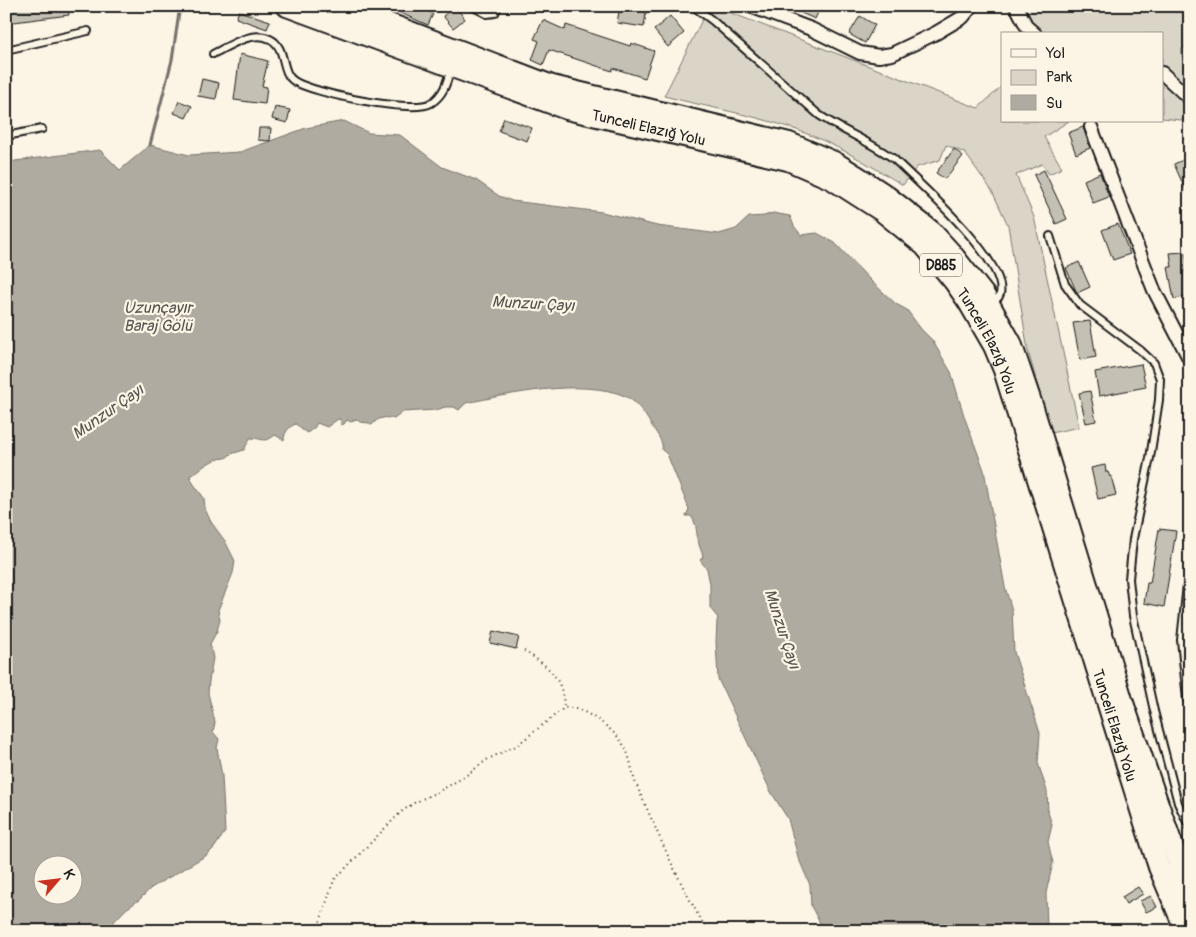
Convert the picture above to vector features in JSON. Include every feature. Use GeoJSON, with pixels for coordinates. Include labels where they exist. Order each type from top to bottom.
{"type":"FeatureCollection","features":[{"type":"Feature","properties":{"kind":"main road","name":"Tunceli Elazığ Yolu"},"geometry":{"type":"LineString","coordinates":[[287,6],[567,109],[796,163],[832,179],[856,194],[905,228],[925,246],[968,300],[994,346],[1004,370],[1112,722],[1159,866],[1182,923]]}},
{"type":"Feature","properties":{"kind":"main road","name":"Tunceli Elazığ Yolu"},"geometry":{"type":"LineString","coordinates":[[342,6],[552,86],[766,136],[815,153],[834,162],[884,194],[924,225],[952,253],[984,295],[1011,343],[1123,703],[1188,884]]}},
{"type":"Feature","properties":{"kind":"street"},"geometry":{"type":"LineString","coordinates":[[750,6],[802,25],[860,53],[879,56],[892,54],[936,33],[963,17],[972,6]]}},
{"type":"Feature","properties":{"kind":"street"},"geometry":{"type":"LineString","coordinates":[[1016,6],[1027,27],[1033,32]]}},
{"type":"Feature","properties":{"kind":"street"},"geometry":{"type":"LineString","coordinates":[[1164,75],[1190,99]]}},
{"type":"Feature","properties":{"kind":"street"},"geometry":{"type":"LineString","coordinates":[[1091,127],[1154,290],[1190,360]]}},
{"type":"Feature","properties":{"kind":"street"},"geometry":{"type":"LineString","coordinates":[[1190,585],[1184,640],[1190,699]]}},
{"type":"Feature","properties":{"kind":"street"},"geometry":{"type":"LineString","coordinates":[[1182,923],[1188,884]]}},
{"type":"Feature","properties":{"kind":"lane"},"geometry":{"type":"LineString","coordinates":[[472,6],[487,14],[495,13],[498,6]]}},
{"type":"Feature","properties":{"kind":"lane"},"geometry":{"type":"LineString","coordinates":[[693,6],[713,20],[811,108],[836,126],[894,159],[947,210],[972,237],[996,275],[1000,292],[999,296],[990,305]]}},
{"type":"Feature","properties":{"kind":"lane"},"geometry":{"type":"LineString","coordinates":[[6,50],[88,31]]}},
{"type":"Feature","properties":{"kind":"lane"},"geometry":{"type":"LineString","coordinates":[[213,54],[246,39],[261,37],[270,39],[279,48],[287,72],[295,82],[322,91],[358,99],[410,107],[422,107],[437,98],[446,86],[451,66]]}},
{"type":"Feature","properties":{"kind":"lane"},"geometry":{"type":"LineString","coordinates":[[6,136],[42,129]]}},
{"type":"Feature","properties":{"kind":"lane"},"geometry":{"type":"LineString","coordinates":[[1050,236],[1065,284],[1080,305],[1140,350],[1154,363],[1160,379],[1159,400],[1150,458],[1133,539],[1129,579],[1133,616],[1154,711],[1178,803],[1190,828]]}},
{"type":"Feature","properties":{"kind":"path"},"geometry":{"type":"LineString","coordinates":[[524,650],[541,662],[556,677],[561,688],[564,708]]}},
{"type":"Feature","properties":{"kind":"path"},"geometry":{"type":"LineString","coordinates":[[317,931],[334,880],[401,812],[414,803],[464,777],[488,759],[516,746],[564,708],[569,707],[593,717],[613,732],[623,743],[636,782],[678,877],[708,931]]}},
{"type":"Feature","properties":{"kind":"green space"},"geometry":{"type":"Polygon","coordinates":[[[709,6],[713,6],[978,108],[1001,87],[1001,122],[1067,122],[1044,137],[1062,168],[1049,174],[1042,164],[1016,175],[1034,217],[1079,427],[1051,433],[1028,351],[1008,225],[992,191],[965,153],[946,145],[940,160],[917,167],[903,185],[838,148],[797,130],[664,96],[709,6]]]}},
{"type":"Feature","properties":{"kind":"green space"},"geometry":{"type":"Polygon","coordinates":[[[1026,6],[1186,6],[1190,8],[1190,43],[1181,50],[1190,90],[1190,121],[1164,118],[1164,32],[1024,32],[1026,6]]]}},
{"type":"Feature","properties":{"kind":"water","name":"Uzunçayır Baraj Gölü"},"geometry":{"type":"Polygon","coordinates":[[[344,121],[369,133],[400,135],[442,167],[476,180],[499,196],[512,201],[602,212],[657,226],[719,234],[736,229],[749,217],[773,213],[790,216],[794,226],[801,235],[817,233],[835,243],[872,282],[896,304],[907,310],[932,340],[951,372],[965,419],[984,470],[1005,587],[1012,610],[1014,652],[1040,733],[1038,763],[1047,791],[1048,812],[1052,825],[1048,842],[1053,863],[1046,893],[1047,931],[824,931],[811,906],[810,885],[798,857],[788,819],[771,792],[718,679],[716,642],[718,618],[710,608],[710,584],[707,569],[700,560],[703,557],[696,528],[691,516],[686,516],[689,509],[667,454],[662,450],[660,440],[643,412],[629,398],[608,391],[588,388],[567,388],[546,389],[484,399],[466,403],[459,410],[454,407],[445,407],[436,410],[403,412],[394,419],[382,418],[372,425],[356,419],[351,422],[347,420],[341,425],[341,420],[338,419],[327,427],[317,423],[307,433],[296,424],[287,430],[284,440],[275,435],[266,440],[250,438],[244,450],[211,462],[190,476],[204,498],[205,509],[211,522],[225,541],[235,561],[233,573],[218,610],[220,620],[217,631],[210,644],[213,658],[208,693],[215,722],[213,732],[219,739],[217,748],[222,776],[225,832],[207,855],[151,888],[126,909],[105,931],[6,931],[6,164],[15,161],[100,150],[120,170],[150,145],[189,155],[240,152],[306,128],[344,121]]]}},
{"type":"Feature","properties":{"kind":"building"},"geometry":{"type":"Polygon","coordinates":[[[25,6],[68,6],[69,15],[6,23],[6,9],[25,6]]]}},
{"type":"Feature","properties":{"kind":"building"},"geometry":{"type":"Polygon","coordinates":[[[384,6],[415,6],[433,14],[428,25],[384,6]]]}},
{"type":"Feature","properties":{"kind":"building"},"geometry":{"type":"Polygon","coordinates":[[[455,6],[465,19],[453,28],[443,16],[455,6]]]}},
{"type":"Feature","properties":{"kind":"building"},"geometry":{"type":"Polygon","coordinates":[[[620,6],[647,6],[644,27],[617,23],[620,6]]]}},
{"type":"Feature","properties":{"kind":"building"},"geometry":{"type":"Polygon","coordinates":[[[785,6],[821,6],[815,19],[785,6]]]}},
{"type":"Feature","properties":{"kind":"building"},"geometry":{"type":"Polygon","coordinates":[[[239,11],[270,21],[267,29],[236,18],[239,11]]]}},
{"type":"Feature","properties":{"kind":"building"},"geometry":{"type":"Polygon","coordinates":[[[670,16],[684,33],[668,47],[654,30],[670,16]]]}},
{"type":"Feature","properties":{"kind":"building"},"geometry":{"type":"Polygon","coordinates":[[[860,16],[875,25],[865,43],[849,34],[860,16]]]}},
{"type":"Feature","properties":{"kind":"building"},"geometry":{"type":"Polygon","coordinates":[[[543,20],[565,30],[566,25],[630,46],[631,43],[654,51],[645,78],[613,68],[612,71],[549,50],[543,65],[532,60],[539,41],[534,39],[543,20]]]}},
{"type":"Feature","properties":{"kind":"building"},"geometry":{"type":"Polygon","coordinates":[[[240,54],[268,61],[262,86],[267,87],[265,104],[234,100],[240,54]]]}},
{"type":"Feature","properties":{"kind":"building"},"geometry":{"type":"Polygon","coordinates":[[[202,79],[219,83],[216,99],[198,96],[202,79]]]}},
{"type":"Feature","properties":{"kind":"building"},"geometry":{"type":"Polygon","coordinates":[[[179,101],[192,106],[186,118],[174,113],[179,101]]]}},
{"type":"Feature","properties":{"kind":"building"},"geometry":{"type":"Polygon","coordinates":[[[275,107],[290,110],[287,123],[272,119],[275,107]]]}},
{"type":"Feature","properties":{"kind":"building"},"geometry":{"type":"Polygon","coordinates":[[[504,118],[532,128],[527,141],[499,131],[504,118]]]}},
{"type":"Feature","properties":{"kind":"building"},"geometry":{"type":"Polygon","coordinates":[[[1083,127],[1090,148],[1076,154],[1068,133],[1083,127]]]}},
{"type":"Feature","properties":{"kind":"building"},"geometry":{"type":"Polygon","coordinates":[[[259,128],[271,128],[270,141],[258,140],[259,128]]]}},
{"type":"Feature","properties":{"kind":"building"},"geometry":{"type":"Polygon","coordinates":[[[954,149],[963,156],[945,179],[936,173],[954,149]]]}},
{"type":"Feature","properties":{"kind":"building"},"geometry":{"type":"Polygon","coordinates":[[[1190,157],[1190,200],[1174,164],[1190,157]]]}},
{"type":"Feature","properties":{"kind":"building"},"geometry":{"type":"Polygon","coordinates":[[[1044,170],[1067,219],[1056,224],[1034,175],[1044,170]]]}},
{"type":"Feature","properties":{"kind":"building"},"geometry":{"type":"Polygon","coordinates":[[[1100,173],[1109,197],[1093,203],[1084,180],[1100,173]]]}},
{"type":"Feature","properties":{"kind":"building"},"geometry":{"type":"Polygon","coordinates":[[[1118,224],[1130,254],[1113,260],[1102,230],[1118,224]]]}},
{"type":"Feature","properties":{"kind":"building"},"geometry":{"type":"Polygon","coordinates":[[[1185,252],[1187,265],[1184,265],[1190,286],[1190,296],[1174,299],[1168,267],[1172,267],[1170,253],[1185,252]]]}},
{"type":"Feature","properties":{"kind":"building"},"geometry":{"type":"Polygon","coordinates":[[[1079,262],[1090,287],[1077,293],[1066,268],[1079,262]]]}},
{"type":"Feature","properties":{"kind":"building"},"geometry":{"type":"Polygon","coordinates":[[[1090,321],[1096,357],[1080,360],[1073,323],[1090,321]]]}},
{"type":"Feature","properties":{"kind":"building"},"geometry":{"type":"Polygon","coordinates":[[[1141,364],[1146,387],[1099,396],[1095,372],[1141,364]]]}},
{"type":"Feature","properties":{"kind":"building"},"geometry":{"type":"Polygon","coordinates":[[[1090,391],[1096,421],[1086,423],[1079,393],[1090,391]]]}},
{"type":"Feature","properties":{"kind":"building"},"geometry":{"type":"Polygon","coordinates":[[[1105,465],[1106,472],[1111,476],[1116,495],[1098,499],[1091,468],[1105,465]]]}},
{"type":"Feature","properties":{"kind":"building"},"geometry":{"type":"Polygon","coordinates":[[[1159,529],[1176,531],[1164,607],[1144,603],[1147,583],[1150,583],[1159,529]]]}},
{"type":"Feature","properties":{"kind":"building"},"geometry":{"type":"Polygon","coordinates":[[[493,631],[519,637],[516,649],[490,643],[493,631]]]}},
{"type":"Feature","properties":{"kind":"building"},"geometry":{"type":"Polygon","coordinates":[[[1138,887],[1143,894],[1126,904],[1122,897],[1138,887]]]}},
{"type":"Feature","properties":{"kind":"building"},"geometry":{"type":"Polygon","coordinates":[[[1151,896],[1157,907],[1146,912],[1140,901],[1151,896]]]}},
{"type":"Feature","properties":{"kind":"waterway"},"geometry":{"type":"LineString","coordinates":[[150,145],[172,60],[180,6]]}},
{"type":"Feature","properties":{"kind":"water label","name":"Munzur Çayı"},"geometry":{"type":"Point","coordinates":[533,304]}},
{"type":"Feature","properties":{"kind":"water label","name":"Munzur Çayı"},"geometry":{"type":"Point","coordinates":[108,412]}},
{"type":"Feature","properties":{"kind":"water label","name":"Munzur Çayı"},"geometry":{"type":"Point","coordinates":[782,629]}}]}
